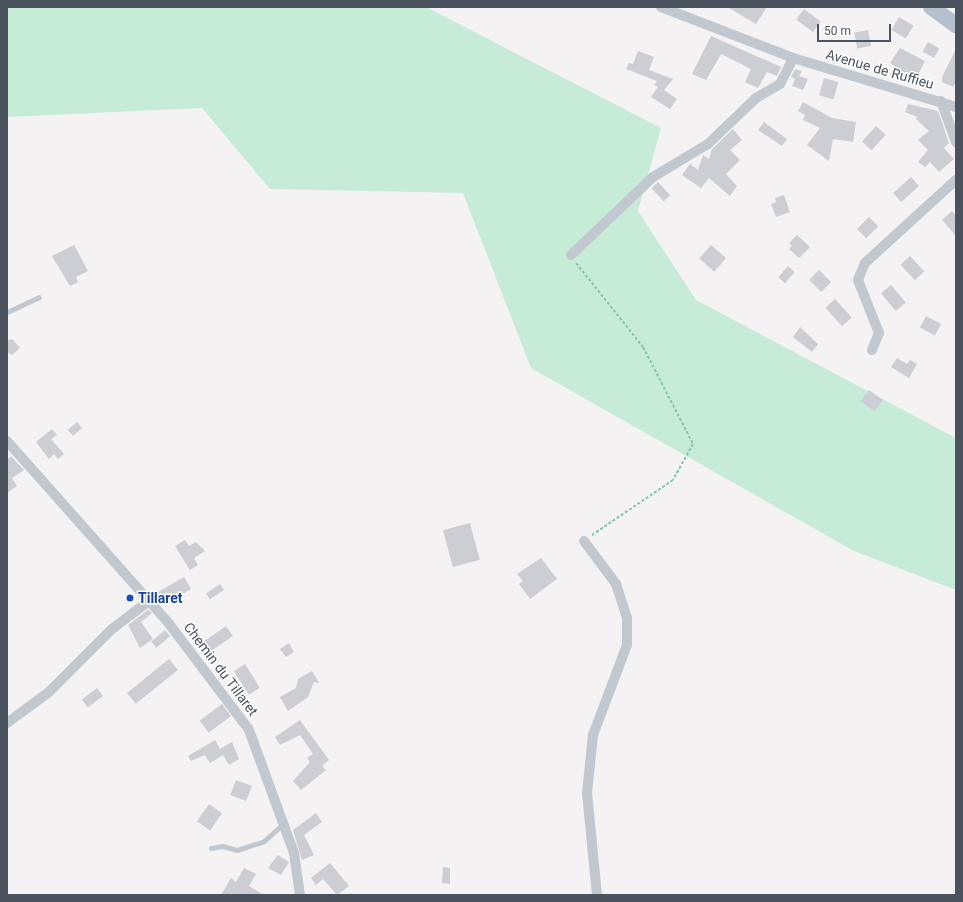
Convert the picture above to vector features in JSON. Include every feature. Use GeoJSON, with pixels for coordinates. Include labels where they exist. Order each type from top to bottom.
{"type":"FeatureCollection","features":[{"type":"Feature","properties":{"kind":"main road"},"geometry":{"type":"LineString","coordinates":[[931,7],[956,25]]}},
{"type":"Feature","properties":{"kind":"street","name":"Avenue de Ruffieu"},"geometry":{"type":"LineString","coordinates":[[661,7],[793,58],[941,101],[956,107]]}},
{"type":"Feature","properties":{"kind":"street"},"geometry":{"type":"LineString","coordinates":[[570,256],[653,177],[708,144],[756,98],[780,84],[793,58]]}},
{"type":"Feature","properties":{"kind":"street"},"geometry":{"type":"LineString","coordinates":[[941,101],[956,142]]}},
{"type":"Feature","properties":{"kind":"street"},"geometry":{"type":"LineString","coordinates":[[872,350],[879,333],[858,280],[865,263],[956,180]]}},
{"type":"Feature","properties":{"kind":"street","name":"Chemin du Tillaret"},"geometry":{"type":"LineString","coordinates":[[7,441],[149,601],[249,730],[294,852],[300,895]]}},
{"type":"Feature","properties":{"kind":"street"},"geometry":{"type":"LineString","coordinates":[[584,541],[616,584],[627,618],[627,645],[593,736],[587,793],[597,895]]}},
{"type":"Feature","properties":{"kind":"street"},"geometry":{"type":"LineString","coordinates":[[7,723],[49,692],[112,629],[149,601]]}},
{"type":"Feature","properties":{"kind":"lane"},"geometry":{"type":"LineString","coordinates":[[7,312],[39,297]]}},
{"type":"Feature","properties":{"kind":"lane"},"geometry":{"type":"LineString","coordinates":[[212,848],[222,846],[237,850],[264,841],[283,824]]}},
{"type":"Feature","properties":{"kind":"path"},"geometry":{"type":"LineString","coordinates":[[570,256],[643,347],[693,444],[673,480],[584,541]]}},
{"type":"Feature","properties":{"kind":"green space"},"geometry":{"type":"Polygon","coordinates":[[[7,7],[426,7],[661,128],[638,211],[696,300],[956,438],[956,590],[854,551],[531,368],[463,193],[270,189],[202,108],[7,117],[7,7]]]}},
{"type":"Feature","properties":{"kind":"building"},"geometry":{"type":"Polygon","coordinates":[[[727,7],[767,7],[756,24],[727,7]]]}},
{"type":"Feature","properties":{"kind":"building"},"geometry":{"type":"Polygon","coordinates":[[[804,9],[821,22],[813,32],[796,19],[804,9]]]}},
{"type":"Feature","properties":{"kind":"building"},"geometry":{"type":"Polygon","coordinates":[[[899,17],[914,26],[906,39],[891,30],[899,17]]]}},
{"type":"Feature","properties":{"kind":"building"},"geometry":{"type":"Polygon","coordinates":[[[868,30],[871,46],[857,48],[854,33],[868,30]]]}},
{"type":"Feature","properties":{"kind":"building"},"geometry":{"type":"Polygon","coordinates":[[[711,36],[781,67],[777,76],[767,72],[758,88],[745,82],[751,69],[721,54],[706,80],[692,74],[711,36]]]}},
{"type":"Feature","properties":{"kind":"building"},"geometry":{"type":"Polygon","coordinates":[[[928,42],[939,48],[934,58],[923,52],[928,42]]]}},
{"type":"Feature","properties":{"kind":"building"},"geometry":{"type":"Polygon","coordinates":[[[900,48],[925,61],[914,83],[890,74],[895,66],[890,63],[900,48]]]}},
{"type":"Feature","properties":{"kind":"building"},"geometry":{"type":"Polygon","coordinates":[[[956,49],[956,82],[953,87],[942,82],[942,77],[956,49]]]}},
{"type":"Feature","properties":{"kind":"building"},"geometry":{"type":"Polygon","coordinates":[[[638,51],[654,57],[649,70],[673,79],[664,90],[677,99],[670,109],[651,97],[658,87],[654,85],[657,81],[626,69],[629,63],[633,64],[638,51]]]}},
{"type":"Feature","properties":{"kind":"building"},"geometry":{"type":"Polygon","coordinates":[[[795,69],[802,71],[799,76],[808,79],[803,90],[792,86],[795,79],[791,77],[795,69]]]}},
{"type":"Feature","properties":{"kind":"building"},"geometry":{"type":"Polygon","coordinates":[[[824,78],[838,82],[833,99],[819,95],[824,78]]]}},
{"type":"Feature","properties":{"kind":"building"},"geometry":{"type":"Polygon","coordinates":[[[803,102],[832,118],[856,122],[853,142],[833,139],[829,161],[807,145],[820,128],[803,120],[805,115],[798,111],[803,102]]]}},
{"type":"Feature","properties":{"kind":"building"},"geometry":{"type":"Polygon","coordinates":[[[908,104],[938,111],[949,143],[944,148],[954,159],[939,172],[930,162],[925,167],[918,162],[928,150],[918,140],[929,131],[916,119],[917,117],[905,112],[908,104]]]}},
{"type":"Feature","properties":{"kind":"building"},"geometry":{"type":"Polygon","coordinates":[[[764,122],[787,139],[782,146],[758,130],[764,122]]]}},
{"type":"Feature","properties":{"kind":"building"},"geometry":{"type":"Polygon","coordinates":[[[876,126],[886,135],[872,150],[862,142],[876,126]]]}},
{"type":"Feature","properties":{"kind":"building"},"geometry":{"type":"Polygon","coordinates":[[[733,129],[742,140],[730,150],[740,160],[726,174],[737,186],[730,196],[709,178],[701,188],[682,175],[690,164],[698,170],[703,155],[709,159],[712,149],[733,129]]]}},
{"type":"Feature","properties":{"kind":"building"},"geometry":{"type":"Polygon","coordinates":[[[911,177],[919,186],[901,202],[893,193],[911,177]]]}},
{"type":"Feature","properties":{"kind":"building"},"geometry":{"type":"Polygon","coordinates":[[[658,182],[670,195],[664,201],[651,188],[658,182]]]}},
{"type":"Feature","properties":{"kind":"building"},"geometry":{"type":"Polygon","coordinates":[[[784,195],[790,212],[776,217],[771,204],[776,202],[775,198],[784,195]]]}},
{"type":"Feature","properties":{"kind":"building"},"geometry":{"type":"Polygon","coordinates":[[[952,211],[956,216],[956,236],[942,220],[952,211]]]}},
{"type":"Feature","properties":{"kind":"building"},"geometry":{"type":"Polygon","coordinates":[[[869,217],[878,226],[866,238],[857,229],[869,217]]]}},
{"type":"Feature","properties":{"kind":"building"},"geometry":{"type":"Polygon","coordinates":[[[797,235],[810,247],[799,258],[789,249],[792,246],[789,243],[797,235]]]}},
{"type":"Feature","properties":{"kind":"building"},"geometry":{"type":"Polygon","coordinates":[[[74,245],[88,271],[76,277],[78,282],[70,286],[52,256],[74,245]]]}},
{"type":"Feature","properties":{"kind":"building"},"geometry":{"type":"Polygon","coordinates":[[[711,245],[726,258],[714,272],[699,259],[711,245]]]}},
{"type":"Feature","properties":{"kind":"building"},"geometry":{"type":"Polygon","coordinates":[[[910,256],[924,271],[915,280],[900,265],[910,256]]]}},
{"type":"Feature","properties":{"kind":"building"},"geometry":{"type":"Polygon","coordinates":[[[788,266],[795,272],[785,283],[778,277],[788,266]]]}},
{"type":"Feature","properties":{"kind":"building"},"geometry":{"type":"Polygon","coordinates":[[[819,270],[831,282],[821,292],[809,280],[819,270]]]}},
{"type":"Feature","properties":{"kind":"building"},"geometry":{"type":"Polygon","coordinates":[[[891,285],[906,303],[896,311],[881,293],[891,285]]]}},
{"type":"Feature","properties":{"kind":"building"},"geometry":{"type":"Polygon","coordinates":[[[835,299],[852,318],[842,326],[825,308],[835,299]]]}},
{"type":"Feature","properties":{"kind":"building"},"geometry":{"type":"Polygon","coordinates":[[[926,316],[941,324],[935,335],[920,327],[926,316]]]}},
{"type":"Feature","properties":{"kind":"building"},"geometry":{"type":"Polygon","coordinates":[[[800,327],[818,344],[812,352],[793,337],[800,327]]]}},
{"type":"Feature","properties":{"kind":"building"},"geometry":{"type":"Polygon","coordinates":[[[12,339],[20,348],[12,355],[7,352],[7,341],[12,339]]]}},
{"type":"Feature","properties":{"kind":"building"},"geometry":{"type":"Polygon","coordinates":[[[897,358],[907,364],[910,360],[917,364],[909,378],[891,367],[897,358]]]}},
{"type":"Feature","properties":{"kind":"building"},"geometry":{"type":"Polygon","coordinates":[[[869,390],[883,400],[875,411],[861,401],[869,390]]]}},
{"type":"Feature","properties":{"kind":"building"},"geometry":{"type":"Polygon","coordinates":[[[77,422],[82,428],[73,436],[68,430],[77,422]]]}},
{"type":"Feature","properties":{"kind":"building"},"geometry":{"type":"Polygon","coordinates":[[[52,429],[57,435],[51,439],[64,454],[58,459],[54,454],[49,459],[36,442],[52,429]]]}},
{"type":"Feature","properties":{"kind":"building"},"geometry":{"type":"Polygon","coordinates":[[[11,456],[24,470],[12,478],[17,486],[7,493],[7,460],[11,456]]]}},
{"type":"Feature","properties":{"kind":"building"},"geometry":{"type":"Polygon","coordinates":[[[470,523],[480,560],[453,567],[443,530],[470,523]]]}},
{"type":"Feature","properties":{"kind":"building"},"geometry":{"type":"Polygon","coordinates":[[[185,540],[189,546],[196,542],[205,551],[194,558],[198,565],[190,570],[175,546],[185,540]]]}},
{"type":"Feature","properties":{"kind":"building"},"geometry":{"type":"Polygon","coordinates":[[[541,558],[557,579],[530,599],[519,584],[523,581],[517,574],[541,558]]]}},
{"type":"Feature","properties":{"kind":"building"},"geometry":{"type":"Polygon","coordinates":[[[184,577],[191,589],[165,604],[158,592],[184,577]]]}},
{"type":"Feature","properties":{"kind":"building"},"geometry":{"type":"Polygon","coordinates":[[[220,584],[224,590],[210,599],[206,594],[220,584]]]}},
{"type":"Feature","properties":{"kind":"building"},"geometry":{"type":"Polygon","coordinates":[[[148,610],[152,613],[141,622],[153,639],[140,648],[128,625],[148,610]]]}},
{"type":"Feature","properties":{"kind":"building"},"geometry":{"type":"Polygon","coordinates":[[[226,626],[233,636],[210,652],[203,642],[226,626]]]}},
{"type":"Feature","properties":{"kind":"building"},"geometry":{"type":"Polygon","coordinates":[[[165,630],[170,636],[156,648],[151,642],[165,630]]]}},
{"type":"Feature","properties":{"kind":"building"},"geometry":{"type":"Polygon","coordinates":[[[289,643],[294,652],[286,657],[280,649],[289,643]]]}},
{"type":"Feature","properties":{"kind":"building"},"geometry":{"type":"Polygon","coordinates":[[[169,659],[178,670],[136,704],[127,693],[169,659]]]}},
{"type":"Feature","properties":{"kind":"building"},"geometry":{"type":"Polygon","coordinates":[[[245,664],[260,688],[249,695],[234,671],[245,664]]]}},
{"type":"Feature","properties":{"kind":"building"},"geometry":{"type":"Polygon","coordinates":[[[312,671],[319,683],[314,682],[308,697],[288,711],[280,697],[296,688],[298,679],[312,671]]]}},
{"type":"Feature","properties":{"kind":"building"},"geometry":{"type":"Polygon","coordinates":[[[97,688],[103,696],[88,707],[82,699],[97,688]]]}},
{"type":"Feature","properties":{"kind":"building"},"geometry":{"type":"Polygon","coordinates":[[[222,704],[231,716],[209,733],[200,721],[222,704]]]}},
{"type":"Feature","properties":{"kind":"building"},"geometry":{"type":"Polygon","coordinates":[[[300,720],[329,760],[322,766],[326,770],[301,790],[293,781],[310,762],[307,758],[313,754],[300,735],[280,745],[275,737],[300,720]]]}},
{"type":"Feature","properties":{"kind":"building"},"geometry":{"type":"Polygon","coordinates":[[[215,740],[220,749],[232,742],[239,759],[229,765],[223,755],[210,763],[205,755],[191,761],[188,756],[215,740]]]}},
{"type":"Feature","properties":{"kind":"building"},"geometry":{"type":"Polygon","coordinates":[[[236,780],[252,786],[246,801],[230,795],[236,780]]]}},
{"type":"Feature","properties":{"kind":"building"},"geometry":{"type":"Polygon","coordinates":[[[209,804],[222,813],[210,830],[197,821],[209,804]]]}},
{"type":"Feature","properties":{"kind":"building"},"geometry":{"type":"Polygon","coordinates":[[[316,813],[322,822],[304,835],[314,855],[302,860],[293,830],[316,813]]]}},
{"type":"Feature","properties":{"kind":"building"},"geometry":{"type":"Polygon","coordinates":[[[278,855],[289,862],[281,875],[268,868],[278,855]]]}},
{"type":"Feature","properties":{"kind":"building"},"geometry":{"type":"Polygon","coordinates":[[[330,863],[349,886],[337,895],[323,879],[316,885],[311,878],[330,863]]]}},
{"type":"Feature","properties":{"kind":"building"},"geometry":{"type":"Polygon","coordinates":[[[443,867],[450,868],[450,884],[442,883],[443,867]]]}},
{"type":"Feature","properties":{"kind":"building"},"geometry":{"type":"Polygon","coordinates":[[[244,868],[256,874],[249,886],[264,895],[221,895],[231,878],[236,882],[244,868]]]}},
{"type":"Feature","properties":{"kind":"place","name":"Tillaret"},"geometry":{"type":"Point","coordinates":[130,598]}}]}
